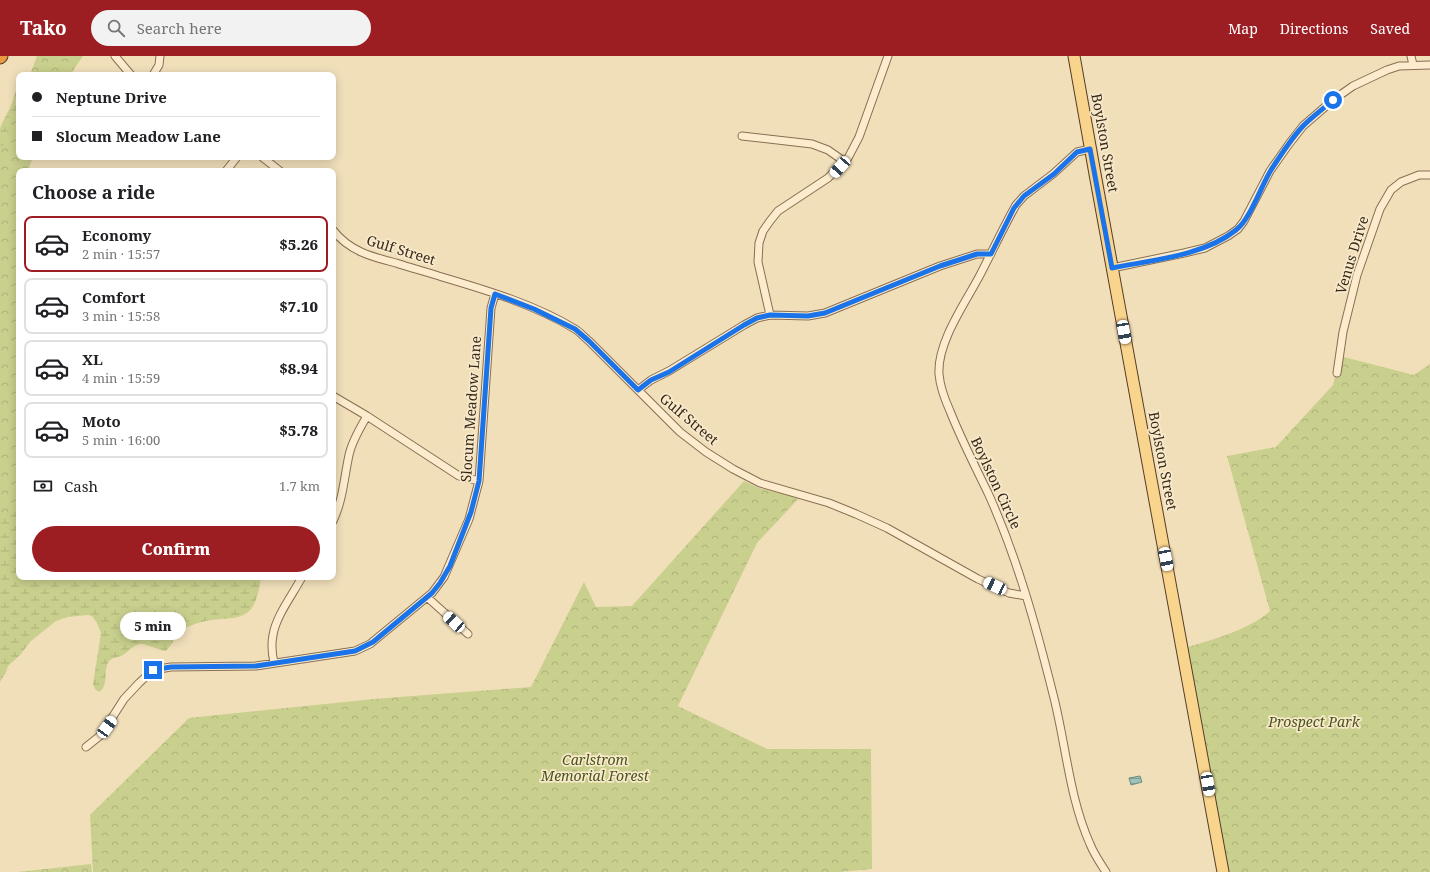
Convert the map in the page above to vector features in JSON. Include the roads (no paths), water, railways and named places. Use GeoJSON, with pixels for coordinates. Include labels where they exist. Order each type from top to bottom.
{"type":"FeatureCollection","features":[{"type":"Feature","properties":{"kind":"main road","name":"Boylston Street"},"geometry":{"type":"LineString","coordinates":[[1074,56],[1223,872]]}},
{"type":"Feature","properties":{"kind":"street"},"geometry":{"type":"LineString","coordinates":[[115,56],[128,72]]}},
{"type":"Feature","properties":{"kind":"street"},"geometry":{"type":"LineString","coordinates":[[155,72],[159,65],[160,56]]}},
{"type":"Feature","properties":{"kind":"street"},"geometry":{"type":"LineString","coordinates":[[770,315],[758,262],[758,250],[763,231],[778,211],[828,178],[845,162],[859,137],[887,56]]}},
{"type":"Feature","properties":{"kind":"street"},"geometry":{"type":"LineString","coordinates":[[1412,56],[1413,65]]}},
{"type":"Feature","properties":{"kind":"street"},"geometry":{"type":"LineString","coordinates":[[1112,268],[1191,252],[1204,248],[1233,233],[1244,221],[1270,171],[1303,126],[1333,100],[1353,86],[1387,70],[1399,66],[1430,65]]}},
{"type":"Feature","properties":{"kind":"street"},"geometry":{"type":"LineString","coordinates":[[742,136],[812,144],[828,150],[845,162]]}},
{"type":"Feature","properties":{"kind":"street","name":"Boylston Circle"},"geometry":{"type":"LineString","coordinates":[[1090,149],[1077,152],[1054,174],[1024,196],[1014,208],[953,324],[944,346],[940,360],[939,373],[946,401],[961,438],[1003,527],[1026,596],[1054,696],[1065,756],[1080,818],[1090,845],[1106,872]]}},
{"type":"Feature","properties":{"kind":"street"},"geometry":{"type":"LineString","coordinates":[[228,168],[235,160]]}},
{"type":"Feature","properties":{"kind":"street"},"geometry":{"type":"LineString","coordinates":[[266,160],[276,168]]}},
{"type":"Feature","properties":{"kind":"street","name":"Venus Drive"},"geometry":{"type":"LineString","coordinates":[[1337,373],[1344,332],[1357,275],[1380,209],[1391,190],[1401,182],[1419,175],[1430,175]]}},
{"type":"Feature","properties":{"kind":"street","name":"Gulf Street"},"geometry":{"type":"LineString","coordinates":[[336,233],[345,243],[375,258],[495,294],[541,312],[575,329],[589,341],[680,432],[706,452],[748,477],[772,487],[829,503],[856,514],[887,528],[978,578],[1009,593],[1026,596]]}},
{"type":"Feature","properties":{"kind":"street"},"geometry":{"type":"LineString","coordinates":[[638,390],[651,380],[669,372],[757,318],[770,315],[808,316],[825,313],[940,266],[977,254],[991,254]]}},
{"type":"Feature","properties":{"kind":"street","name":"Slocum Meadow Lane"},"geometry":{"type":"LineString","coordinates":[[86,747],[101,735],[124,699],[153,670],[171,667],[246,667],[347,653],[363,648],[373,642],[428,598],[440,583],[450,566],[471,512],[479,481],[491,308],[495,294]]}},
{"type":"Feature","properties":{"kind":"street"},"geometry":{"type":"LineString","coordinates":[[336,398],[368,416],[459,476],[479,481]]}},
{"type":"Feature","properties":{"kind":"street"},"geometry":{"type":"LineString","coordinates":[[336,516],[339,509],[352,443],[368,416]]}},
{"type":"Feature","properties":{"kind":"street"},"geometry":{"type":"LineString","coordinates":[[274,663],[272,646],[276,625],[300,580]]}},
{"type":"Feature","properties":{"kind":"street"},"geometry":{"type":"LineString","coordinates":[[428,598],[468,634]]}},
{"type":"Feature","properties":{"kind":"water"},"geometry":{"type":"Polygon","coordinates":[[[1140,776],[1142,782],[1131,785],[1129,778],[1140,776]]]}},
{"type":"Feature","properties":{"kind":"park label","name":"Prospect Park"},"geometry":{"type":"Point","coordinates":[1314,722]}},
{"type":"Feature","properties":{"kind":"park label","name":"Carlstrom Memorial Forest"},"geometry":{"type":"Point","coordinates":[595,768]}}]}
